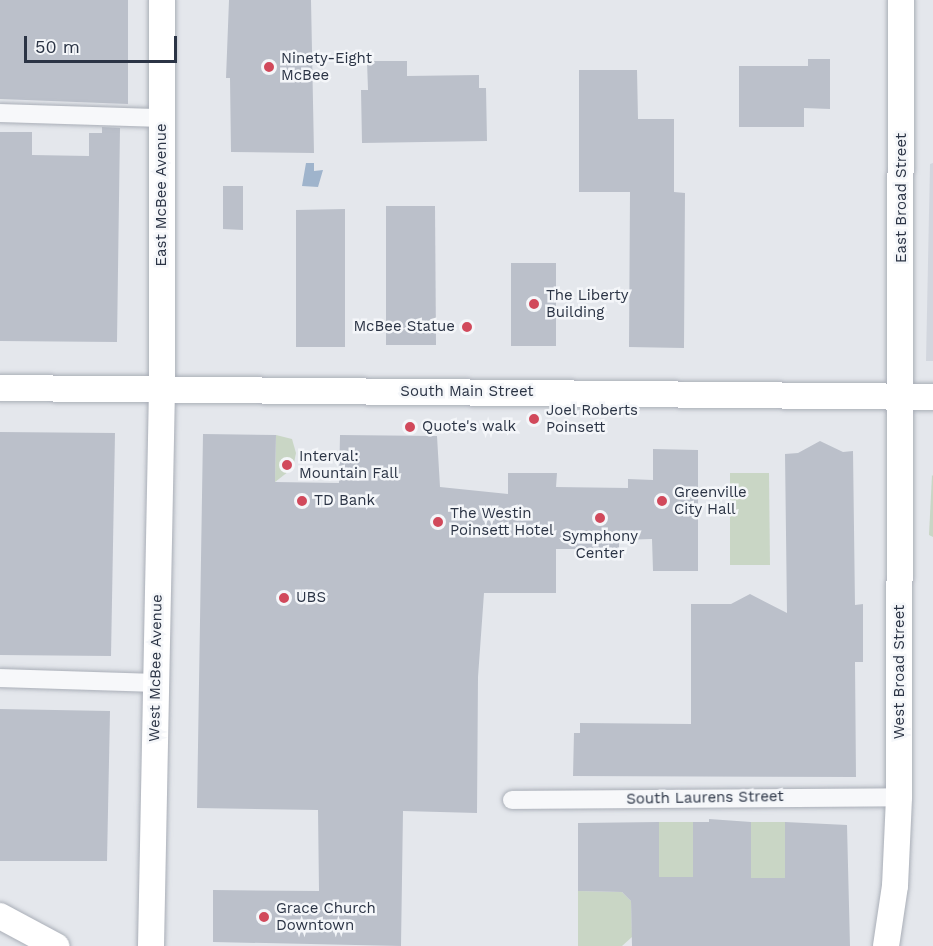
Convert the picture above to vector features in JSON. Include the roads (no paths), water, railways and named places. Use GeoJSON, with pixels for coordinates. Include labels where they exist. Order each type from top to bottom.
{"type":"FeatureCollection","features":[{"type":"Feature","properties":{"kind":"street","name":"East McBee Avenue"},"geometry":{"type":"LineString","coordinates":[[162,0],[162,390]]}},
{"type":"Feature","properties":{"kind":"street","name":"East Broad Street"},"geometry":{"type":"LineString","coordinates":[[901,0],[901,396]]}},
{"type":"Feature","properties":{"kind":"street"},"geometry":{"type":"LineString","coordinates":[[0,113],[162,118]]}},
{"type":"Feature","properties":{"kind":"street","name":"South Main Street"},"geometry":{"type":"LineString","coordinates":[[0,388],[933,397]]}},
{"type":"Feature","properties":{"kind":"street","name":"West McBee Avenue"},"geometry":{"type":"LineString","coordinates":[[151,946],[162,390]]}},
{"type":"Feature","properties":{"kind":"street","name":"West Broad Street"},"geometry":{"type":"LineString","coordinates":[[886,946],[895,886],[899,796],[901,396]]}},
{"type":"Feature","properties":{"kind":"street"},"geometry":{"type":"LineString","coordinates":[[0,678],[156,683]]}},
{"type":"Feature","properties":{"kind":"street","name":"South Laurens Street"},"geometry":{"type":"LineString","coordinates":[[512,800],[899,796]]}},
{"type":"Feature","properties":{"kind":"street"},"geometry":{"type":"LineString","coordinates":[[0,916],[56,946]]}},
{"type":"Feature","properties":{"kind":"water"},"geometry":{"type":"Polygon","coordinates":[[[306,163],[314,163],[314,171],[323,170],[318,187],[302,186],[306,163]]]}},
{"type":"Feature","properties":{"kind":"place","name":"Ninety-Eight McBee"},"geometry":{"type":"Point","coordinates":[269,67]}},
{"type":"Feature","properties":{"kind":"place","name":"The Liberty Building"},"geometry":{"type":"Point","coordinates":[534,304]}},
{"type":"Feature","properties":{"kind":"place","name":"McBee Statue"},"geometry":{"type":"Point","coordinates":[467,327]}},
{"type":"Feature","properties":{"kind":"place","name":"Joel Roberts Poinsett"},"geometry":{"type":"Point","coordinates":[534,419]}},
{"type":"Feature","properties":{"kind":"place","name":"Quote's walk"},"geometry":{"type":"Point","coordinates":[410,427]}},
{"type":"Feature","properties":{"kind":"place","name":"Interval: Mountain Fall"},"geometry":{"type":"Point","coordinates":[287,465]}},
{"type":"Feature","properties":{"kind":"place","name":"TD Bank"},"geometry":{"type":"Point","coordinates":[302,501]}},
{"type":"Feature","properties":{"kind":"place","name":"Greenville City Hall"},"geometry":{"type":"Point","coordinates":[662,501]}},
{"type":"Feature","properties":{"kind":"place","name":"Symphony Center"},"geometry":{"type":"Point","coordinates":[600,518]}},
{"type":"Feature","properties":{"kind":"place","name":"The Westin Poinsett Hotel"},"geometry":{"type":"Point","coordinates":[438,522]}},
{"type":"Feature","properties":{"kind":"place","name":"UBS"},"geometry":{"type":"Point","coordinates":[284,598]}},
{"type":"Feature","properties":{"kind":"place","name":"Grace Church Downtown"},"geometry":{"type":"Point","coordinates":[264,917]}}]}
